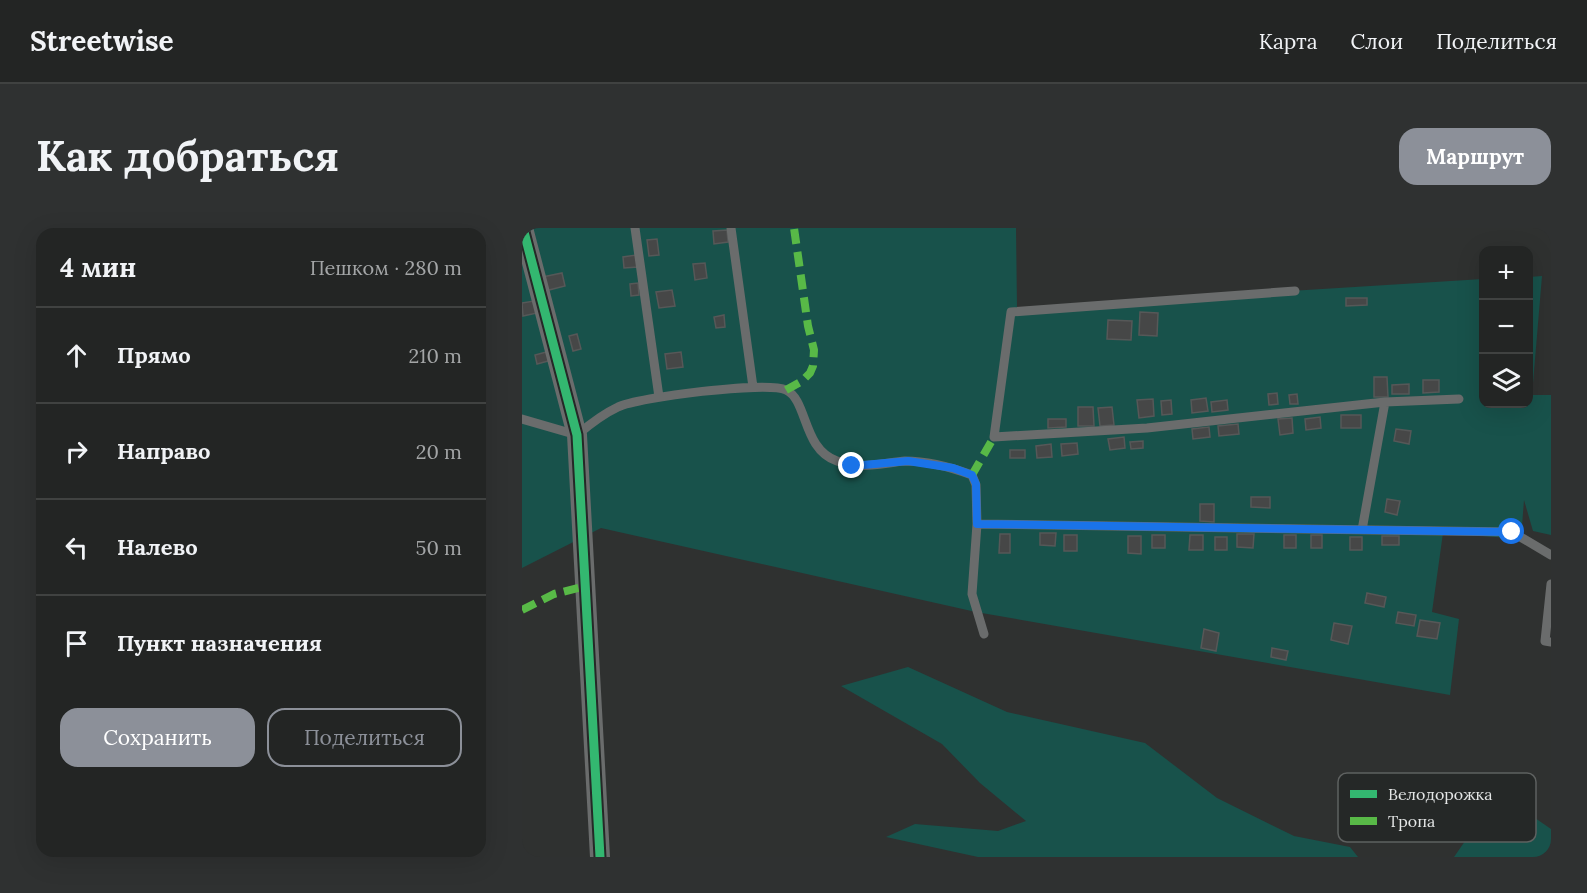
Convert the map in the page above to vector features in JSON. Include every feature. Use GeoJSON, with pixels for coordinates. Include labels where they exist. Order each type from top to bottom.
{"type":"FeatureCollection","features":[{"type":"Feature","properties":{"kind":"street"},"geometry":{"type":"LineString","coordinates":[[523,228],[577,435],[600,857]]}},
{"type":"Feature","properties":{"kind":"lane"},"geometry":{"type":"LineString","coordinates":[[636,228],[659,397]]}},
{"type":"Feature","properties":{"kind":"lane"},"geometry":{"type":"LineString","coordinates":[[731,228],[753,387]]}},
{"type":"Feature","properties":{"kind":"lane"},"geometry":{"type":"LineString","coordinates":[[1295,291],[1011,312],[994,437],[1147,428],[1385,402],[1459,399]]}},
{"type":"Feature","properties":{"kind":"lane"},"geometry":{"type":"LineString","coordinates":[[522,419],[577,435],[595,420],[620,406],[659,397],[753,387],[786,390],[796,399],[814,442],[828,458],[852,466],[908,461],[953,468],[972,475],[976,484],[977,524],[972,594],[984,634]]}},
{"type":"Feature","properties":{"kind":"lane"},"geometry":{"type":"LineString","coordinates":[[1362,530],[1385,402]]}},
{"type":"Feature","properties":{"kind":"lane"},"geometry":{"type":"LineString","coordinates":[[977,524],[1512,532],[1551,555]]}},
{"type":"Feature","properties":{"kind":"lane"},"geometry":{"type":"LineString","coordinates":[[1551,584],[1545,641],[1551,642]]}},
{"type":"Feature","properties":{"kind":"shaded area"},"geometry":{"type":"Polygon","coordinates":[[[522,228],[1016,228],[1017,308],[1479,279],[1479,408],[1533,408],[1533,395],[1551,395],[1551,535],[1533,531],[1524,500],[1521,539],[1443,533],[1432,612],[1459,619],[1450,695],[976,612],[601,528],[522,568],[522,228]]]}},
{"type":"Feature","properties":{"kind":"shaded area"},"geometry":{"type":"Polygon","coordinates":[[[1542,276],[1533,383],[1533,277],[1542,276]]]}},
{"type":"Feature","properties":{"kind":"shaded area"},"geometry":{"type":"Polygon","coordinates":[[[908,667],[1007,712],[1145,743],[1217,798],[1294,836],[1350,847],[1358,857],[978,857],[886,837],[915,824],[998,831],[1026,821],[980,783],[942,744],[841,686],[908,667]]]}},
{"type":"Feature","properties":{"kind":"shaded area"},"geometry":{"type":"Polygon","coordinates":[[[1536,819],[1551,829],[1551,857],[1454,857],[1464,842],[1536,842],[1536,819]]]}},
{"type":"Feature","properties":{"kind":"building"},"geometry":{"type":"Polygon","coordinates":[[[727,230],[728,242],[714,244],[713,231],[727,230]]]}},
{"type":"Feature","properties":{"kind":"building"},"geometry":{"type":"Polygon","coordinates":[[[657,239],[659,255],[649,256],[647,240],[657,239]]]}},
{"type":"Feature","properties":{"kind":"building"},"geometry":{"type":"Polygon","coordinates":[[[636,255],[638,267],[624,268],[623,257],[636,255]]]}},
{"type":"Feature","properties":{"kind":"building"},"geometry":{"type":"Polygon","coordinates":[[[705,263],[707,278],[695,280],[693,264],[705,263]]]}},
{"type":"Feature","properties":{"kind":"building"},"geometry":{"type":"Polygon","coordinates":[[[562,273],[565,286],[545,291],[542,277],[562,273]]]}},
{"type":"Feature","properties":{"kind":"building"},"geometry":{"type":"Polygon","coordinates":[[[638,283],[639,295],[631,296],[630,284],[638,283]]]}},
{"type":"Feature","properties":{"kind":"building"},"geometry":{"type":"Polygon","coordinates":[[[672,290],[675,306],[659,308],[656,292],[672,290]]]}},
{"type":"Feature","properties":{"kind":"building"},"geometry":{"type":"Polygon","coordinates":[[[1346,298],[1367,298],[1367,305],[1346,306],[1346,298]]]}},
{"type":"Feature","properties":{"kind":"building"},"geometry":{"type":"Polygon","coordinates":[[[534,301],[537,313],[523,316],[522,303],[534,301]]]}},
{"type":"Feature","properties":{"kind":"building"},"geometry":{"type":"Polygon","coordinates":[[[1140,312],[1158,313],[1157,336],[1139,335],[1140,312]]]}},
{"type":"Feature","properties":{"kind":"building"},"geometry":{"type":"Polygon","coordinates":[[[724,315],[725,327],[716,328],[714,317],[724,315]]]}},
{"type":"Feature","properties":{"kind":"building"},"geometry":{"type":"Polygon","coordinates":[[[1108,320],[1132,321],[1131,340],[1107,339],[1108,320]]]}},
{"type":"Feature","properties":{"kind":"building"},"geometry":{"type":"Polygon","coordinates":[[[577,334],[581,349],[573,351],[569,336],[577,334]]]}},
{"type":"Feature","properties":{"kind":"building"},"geometry":{"type":"Polygon","coordinates":[[[550,351],[552,360],[537,364],[535,355],[550,351]]]}},
{"type":"Feature","properties":{"kind":"building"},"geometry":{"type":"Polygon","coordinates":[[[681,352],[683,367],[667,369],[665,354],[681,352]]]}},
{"type":"Feature","properties":{"kind":"building"},"geometry":{"type":"Polygon","coordinates":[[[1374,377],[1387,377],[1388,397],[1374,397],[1374,377]]]}},
{"type":"Feature","properties":{"kind":"building"},"geometry":{"type":"Polygon","coordinates":[[[1423,380],[1439,380],[1439,392],[1423,393],[1423,380]]]}},
{"type":"Feature","properties":{"kind":"building"},"geometry":{"type":"Polygon","coordinates":[[[1409,384],[1409,394],[1392,394],[1392,385],[1409,384]]]}},
{"type":"Feature","properties":{"kind":"building"},"geometry":{"type":"Polygon","coordinates":[[[1277,393],[1278,404],[1269,405],[1268,394],[1277,393]]]}},
{"type":"Feature","properties":{"kind":"building"},"geometry":{"type":"Polygon","coordinates":[[[1297,394],[1298,404],[1290,404],[1289,395],[1297,394]]]}},
{"type":"Feature","properties":{"kind":"building"},"geometry":{"type":"Polygon","coordinates":[[[1206,398],[1208,411],[1192,413],[1191,400],[1206,398]]]}},
{"type":"Feature","properties":{"kind":"building"},"geometry":{"type":"Polygon","coordinates":[[[1153,399],[1154,416],[1139,418],[1137,400],[1153,399]]]}},
{"type":"Feature","properties":{"kind":"building"},"geometry":{"type":"Polygon","coordinates":[[[1171,400],[1172,414],[1162,415],[1161,401],[1171,400]]]}},
{"type":"Feature","properties":{"kind":"building"},"geometry":{"type":"Polygon","coordinates":[[[1227,400],[1228,410],[1212,412],[1211,402],[1227,400]]]}},
{"type":"Feature","properties":{"kind":"building"},"geometry":{"type":"Polygon","coordinates":[[[1078,407],[1093,407],[1094,426],[1078,426],[1078,407]]]}},
{"type":"Feature","properties":{"kind":"building"},"geometry":{"type":"Polygon","coordinates":[[[1112,407],[1114,425],[1100,426],[1098,408],[1112,407]]]}},
{"type":"Feature","properties":{"kind":"building"},"geometry":{"type":"Polygon","coordinates":[[[1341,415],[1361,415],[1361,428],[1341,428],[1341,415]]]}},
{"type":"Feature","properties":{"kind":"building"},"geometry":{"type":"Polygon","coordinates":[[[1320,417],[1321,428],[1306,430],[1305,419],[1320,417]]]}},
{"type":"Feature","properties":{"kind":"building"},"geometry":{"type":"Polygon","coordinates":[[[1292,418],[1293,433],[1280,435],[1278,419],[1292,418]]]}},
{"type":"Feature","properties":{"kind":"building"},"geometry":{"type":"Polygon","coordinates":[[[1048,419],[1066,419],[1066,427],[1048,428],[1048,419]]]}},
{"type":"Feature","properties":{"kind":"building"},"geometry":{"type":"Polygon","coordinates":[[[1238,424],[1239,434],[1219,436],[1218,426],[1238,424]]]}},
{"type":"Feature","properties":{"kind":"building"},"geometry":{"type":"Polygon","coordinates":[[[1209,427],[1210,437],[1193,439],[1192,429],[1209,427]]]}},
{"type":"Feature","properties":{"kind":"building"},"geometry":{"type":"Polygon","coordinates":[[[1396,429],[1411,431],[1409,444],[1394,441],[1396,429]]]}},
{"type":"Feature","properties":{"kind":"building"},"geometry":{"type":"Polygon","coordinates":[[[1124,437],[1125,448],[1110,450],[1108,439],[1124,437]]]}},
{"type":"Feature","properties":{"kind":"building"},"geometry":{"type":"Polygon","coordinates":[[[1143,441],[1143,448],[1131,449],[1130,442],[1143,441]]]}},
{"type":"Feature","properties":{"kind":"building"},"geometry":{"type":"Polygon","coordinates":[[[1077,443],[1078,454],[1062,456],[1061,444],[1077,443]]]}},
{"type":"Feature","properties":{"kind":"building"},"geometry":{"type":"Polygon","coordinates":[[[1051,444],[1052,457],[1037,458],[1036,446],[1051,444]]]}},
{"type":"Feature","properties":{"kind":"building"},"geometry":{"type":"Polygon","coordinates":[[[1010,450],[1025,450],[1025,458],[1010,458],[1010,450]]]}},
{"type":"Feature","properties":{"kind":"building"},"geometry":{"type":"Polygon","coordinates":[[[1251,497],[1270,497],[1270,508],[1251,507],[1251,497]]]}},
{"type":"Feature","properties":{"kind":"building"},"geometry":{"type":"Polygon","coordinates":[[[1387,499],[1400,501],[1397,515],[1385,512],[1387,499]]]}},
{"type":"Feature","properties":{"kind":"building"},"geometry":{"type":"Polygon","coordinates":[[[1200,504],[1214,504],[1214,522],[1200,521],[1200,504]]]}},
{"type":"Feature","properties":{"kind":"building"},"geometry":{"type":"Polygon","coordinates":[[[1040,533],[1056,533],[1055,546],[1040,545],[1040,533]]]}},
{"type":"Feature","properties":{"kind":"building"},"geometry":{"type":"Polygon","coordinates":[[[1000,534],[1010,534],[1010,553],[999,553],[1000,534]]]}},
{"type":"Feature","properties":{"kind":"building"},"geometry":{"type":"Polygon","coordinates":[[[1237,534],[1254,534],[1253,548],[1237,547],[1237,534]]]}},
{"type":"Feature","properties":{"kind":"building"},"geometry":{"type":"Polygon","coordinates":[[[1064,535],[1077,535],[1077,551],[1064,551],[1064,535]]]}},
{"type":"Feature","properties":{"kind":"building"},"geometry":{"type":"Polygon","coordinates":[[[1152,535],[1165,535],[1165,548],[1152,548],[1152,535]]]}},
{"type":"Feature","properties":{"kind":"building"},"geometry":{"type":"Polygon","coordinates":[[[1190,535],[1203,535],[1203,550],[1189,550],[1190,535]]]}},
{"type":"Feature","properties":{"kind":"building"},"geometry":{"type":"Polygon","coordinates":[[[1284,535],[1296,535],[1296,548],[1284,548],[1284,535]]]}},
{"type":"Feature","properties":{"kind":"building"},"geometry":{"type":"Polygon","coordinates":[[[1311,535],[1322,535],[1322,548],[1311,548],[1311,535]]]}},
{"type":"Feature","properties":{"kind":"building"},"geometry":{"type":"Polygon","coordinates":[[[1128,536],[1141,536],[1141,554],[1128,553],[1128,536]]]}},
{"type":"Feature","properties":{"kind":"building"},"geometry":{"type":"Polygon","coordinates":[[[1382,536],[1399,536],[1399,545],[1382,545],[1382,536]]]}},
{"type":"Feature","properties":{"kind":"building"},"geometry":{"type":"Polygon","coordinates":[[[1215,537],[1227,537],[1227,550],[1215,550],[1215,537]]]}},
{"type":"Feature","properties":{"kind":"building"},"geometry":{"type":"Polygon","coordinates":[[[1350,537],[1362,537],[1362,550],[1350,550],[1350,537]]]}},
{"type":"Feature","properties":{"kind":"building"},"geometry":{"type":"Polygon","coordinates":[[[1367,593],[1386,597],[1384,607],[1365,603],[1367,593]]]}},
{"type":"Feature","properties":{"kind":"building"},"geometry":{"type":"Polygon","coordinates":[[[1398,612],[1416,615],[1414,626],[1396,623],[1398,612]]]}},
{"type":"Feature","properties":{"kind":"building"},"geometry":{"type":"Polygon","coordinates":[[[1420,620],[1440,623],[1437,639],[1417,636],[1420,620]]]}},
{"type":"Feature","properties":{"kind":"building"},"geometry":{"type":"Polygon","coordinates":[[[1334,623],[1352,626],[1348,644],[1331,640],[1334,623]]]}},
{"type":"Feature","properties":{"kind":"building"},"geometry":{"type":"Polygon","coordinates":[[[1204,629],[1219,633],[1216,651],[1201,648],[1204,629]]]}},
{"type":"Feature","properties":{"kind":"building"},"geometry":{"type":"Polygon","coordinates":[[[1272,648],[1288,651],[1286,660],[1271,657],[1272,648]]]}},
{"type":"Feature","properties":{"kind":"marked path"},"geometry":{"type":"LineString","coordinates":[[786,390],[802,381],[810,373],[814,350],[808,326],[794,228]]}},
{"type":"Feature","properties":{"kind":"marked path"},"geometry":{"type":"LineString","coordinates":[[972,475],[994,437]]}},
{"type":"Feature","properties":{"kind":"marked path"},"geometry":{"type":"LineString","coordinates":[[522,610],[554,594],[586,586]]}},
{"type":"Feature","properties":{"kind":"cycle path"},"geometry":{"type":"LineString","coordinates":[[523,228],[577,435],[600,857]]}},
{"type":"Feature","properties":{"kind":"route"},"geometry":{"type":"LineString","coordinates":[[852,466],[908,461],[953,468],[972,475],[976,484],[977,524],[1512,532]]}}]}
